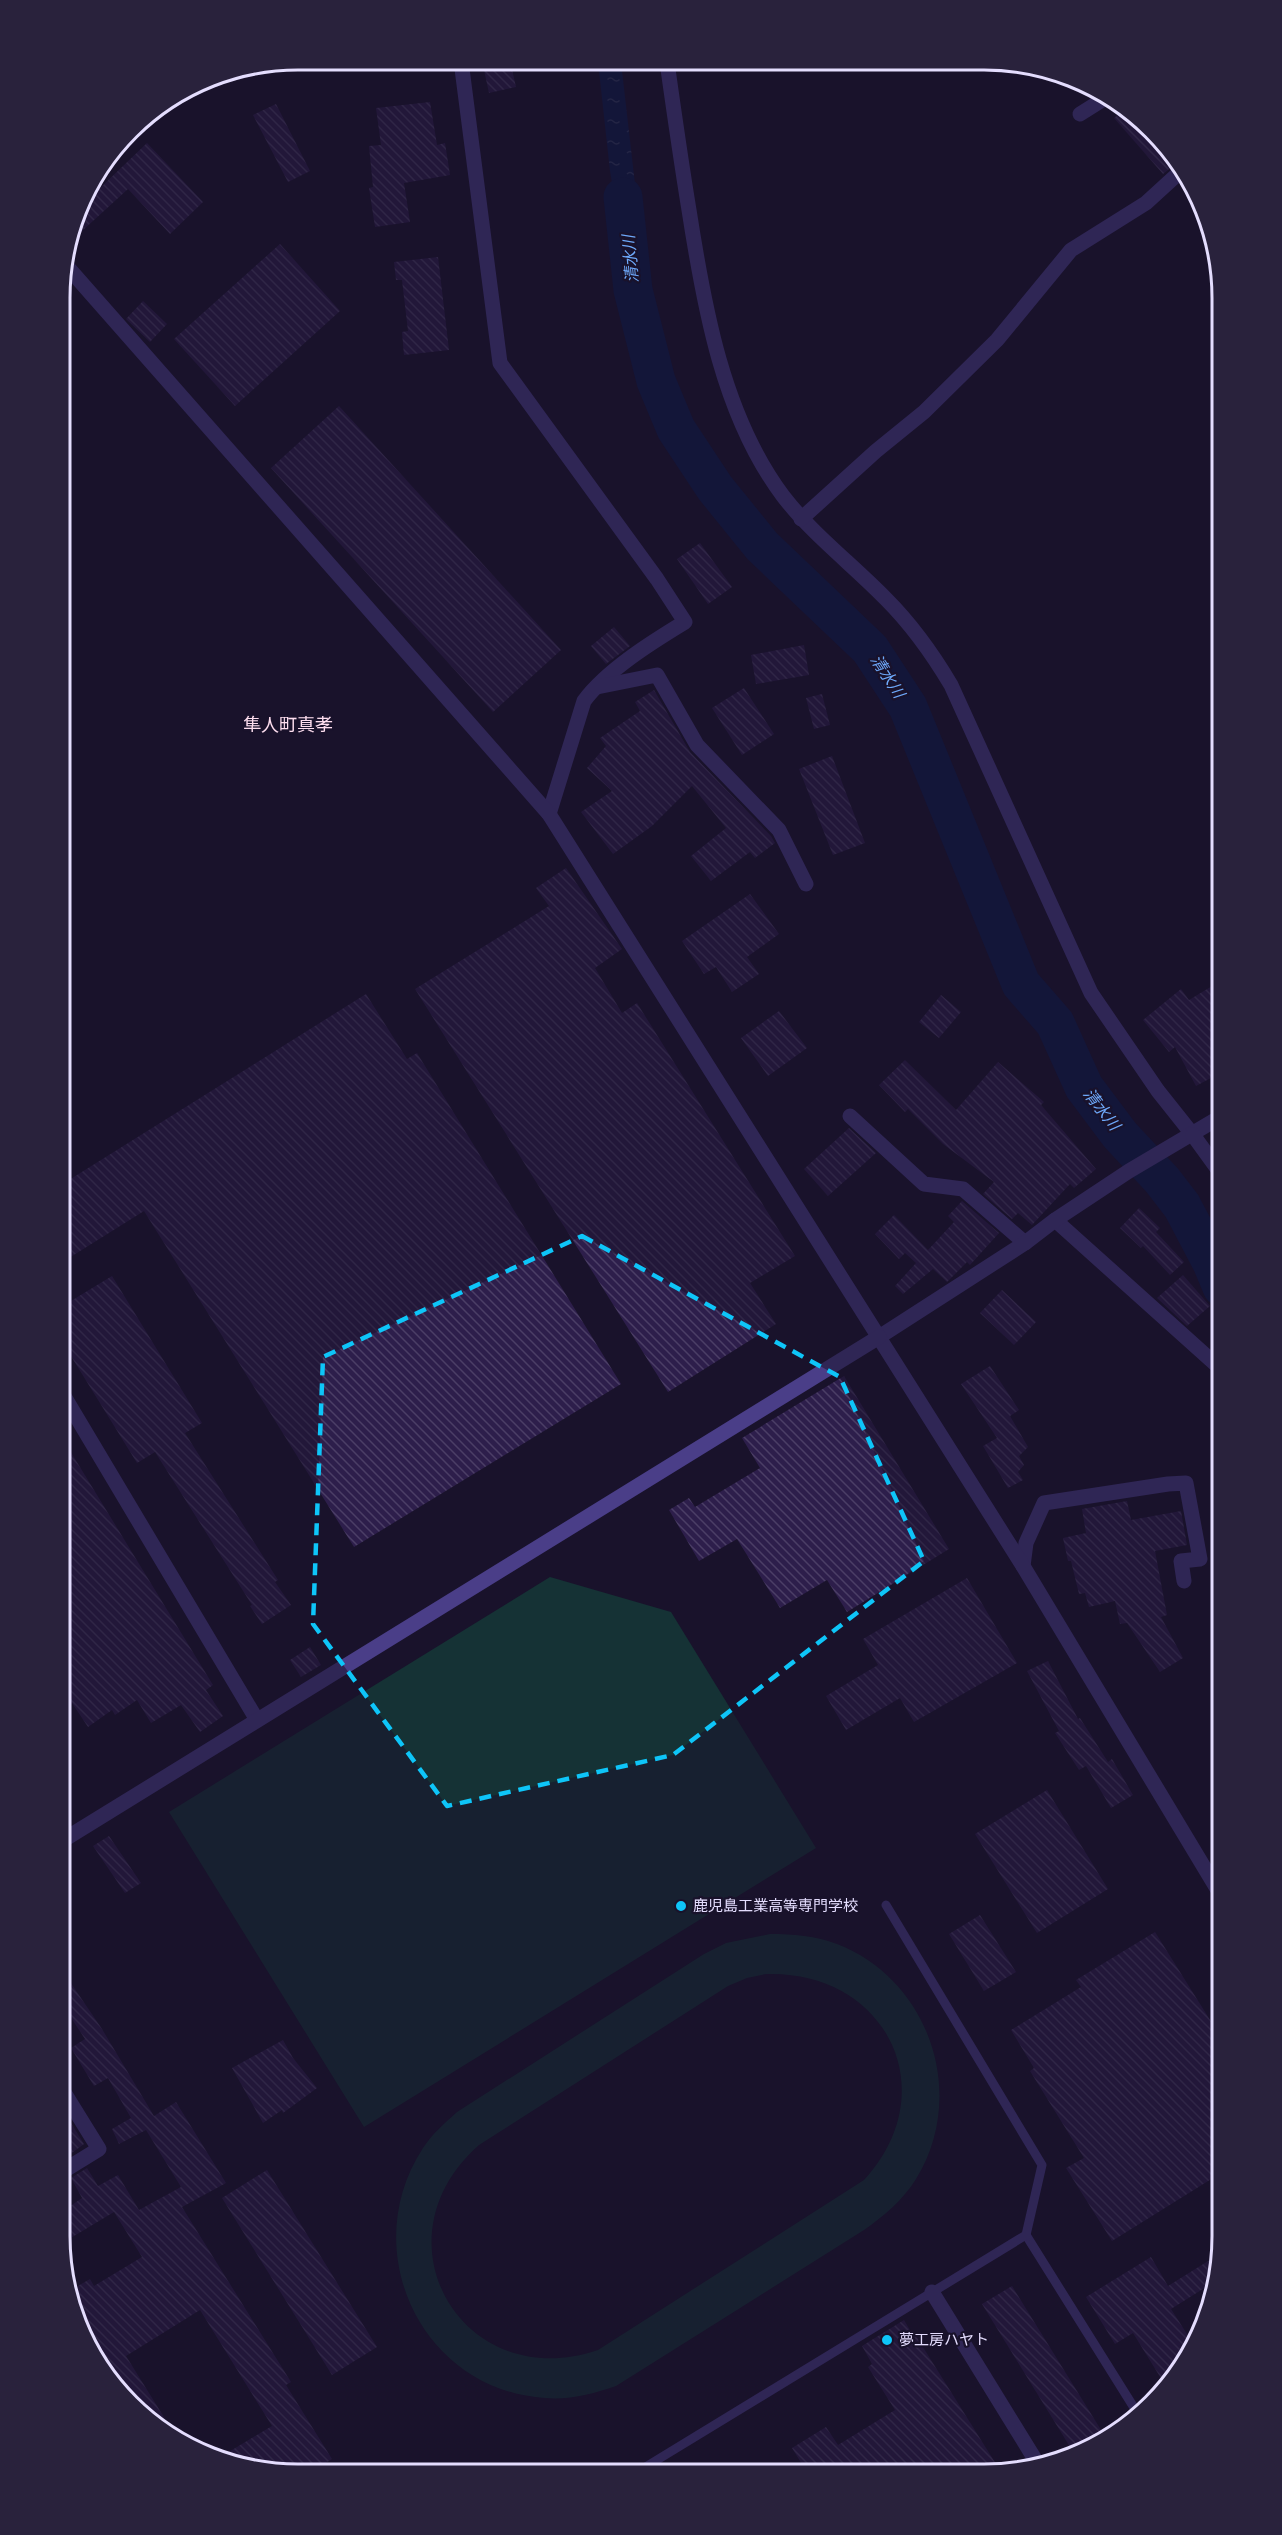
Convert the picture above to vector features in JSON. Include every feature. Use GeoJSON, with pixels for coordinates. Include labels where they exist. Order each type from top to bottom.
{"type":"FeatureCollection","features":[{"type":"Feature","properties":{"kind":"street"},"geometry":{"type":"LineString","coordinates":[[462,70],[500,363],[657,579],[685,622],[659,638],[594,688],[584,701],[549,814]]}},
{"type":"Feature","properties":{"kind":"street"},"geometry":{"type":"LineString","coordinates":[[668,70],[702,293],[731,395],[746,434],[764,467],[801,519],[886,598],[930,651],[951,685],[1091,993],[1158,1091],[1212,1161]]}},
{"type":"Feature","properties":{"kind":"street"},"geometry":{"type":"LineString","coordinates":[[1080,114],[1099,102]]}},
{"type":"Feature","properties":{"kind":"street"},"geometry":{"type":"LineString","coordinates":[[801,519],[876,451],[924,412],[988,348],[1071,250],[1146,203],[1175,176]]}},
{"type":"Feature","properties":{"kind":"street"},"geometry":{"type":"LineString","coordinates":[[72,271],[549,814],[1023,1566],[1212,1880]]}},
{"type":"Feature","properties":{"kind":"street"},"geometry":{"type":"LineString","coordinates":[[594,688],[657,675],[697,745],[779,830],[806,884]]}},
{"type":"Feature","properties":{"kind":"street"},"geometry":{"type":"LineString","coordinates":[[850,1116],[924,1184],[963,1189],[1025,1243]]}},
{"type":"Feature","properties":{"kind":"street"},"geometry":{"type":"LineString","coordinates":[[70,1836],[879,1336],[1025,1243],[1055,1220],[1129,1171],[1212,1123]]}},
{"type":"Feature","properties":{"kind":"street"},"geometry":{"type":"LineString","coordinates":[[1055,1220],[1212,1361]]}},
{"type":"Feature","properties":{"kind":"street"},"geometry":{"type":"LineString","coordinates":[[70,1406],[257,1720]]}},
{"type":"Feature","properties":{"kind":"street"},"geometry":{"type":"LineString","coordinates":[[1023,1566],[1026,1543],[1044,1503],[1186,1483],[1200,1559],[1181,1561],[1184,1581]]}},
{"type":"Feature","properties":{"kind":"street"},"geometry":{"type":"LineString","coordinates":[[70,2102],[99,2149],[70,2167]]}},
{"type":"Feature","properties":{"kind":"street"},"geometry":{"type":"LineString","coordinates":[[932,2292],[1034,2459]]}},
{"type":"Feature","properties":{"kind":"lane"},"geometry":{"type":"LineString","coordinates":[[886,1905],[1042,2165],[1026,2235],[1134,2408]]}},
{"type":"Feature","properties":{"kind":"lane"},"geometry":{"type":"LineString","coordinates":[[650,2464],[1026,2235]]}},
{"type":"Feature","properties":{"kind":"highlighted area"},"geometry":{"type":"Polygon","coordinates":[[[582,1236],[840,1377],[924,1561],[673,1755],[447,1806],[313,1624],[323,1357],[582,1236]]]}},
{"type":"Feature","properties":{"kind":"green space"},"geometry":{"type":"Polygon","coordinates":[[[550,1577],[671,1612],[816,1848],[364,2127],[169,1812],[550,1577]]]}},
{"type":"Feature","properties":{"kind":"green space"},"geometry":{"type":"Polygon","coordinates":[[[770,1934],[821,1939],[837,1944],[869,1961],[896,1984],[917,2012],[931,2044],[938,2077],[939,2112],[931,2146],[916,2179],[893,2207],[864,2230],[616,2386],[581,2396],[545,2398],[501,2389],[464,2370],[434,2342],[412,2308],[399,2270],[396,2229],[404,2188],[423,2148],[457,2112],[704,1954],[726,1943],[770,1934]],[[766,1974],[747,1978],[728,1986],[479,2145],[448,2183],[433,2224],[434,2264],[447,2300],[473,2330],[507,2351],[550,2358],[598,2350],[864,2180],[888,2145],[900,2110],[901,2075],[891,2042],[871,2014],[843,1992],[808,1978],[766,1974]]]}},
{"type":"Feature","properties":{"kind":"water"},"geometry":{"type":"Polygon","coordinates":[[[599,70],[622,70],[639,219],[628,249],[623,249],[610,171],[599,70]]]}},
{"type":"Feature","properties":{"kind":"building"},"geometry":{"type":"Polygon","coordinates":[[[484,70],[512,70],[516,87],[489,93],[484,70]]]}},
{"type":"Feature","properties":{"kind":"building"},"geometry":{"type":"Polygon","coordinates":[[[430,102],[437,145],[445,143],[450,175],[404,183],[410,222],[375,227],[369,188],[373,187],[369,146],[381,145],[376,108],[430,102]]]}},
{"type":"Feature","properties":{"kind":"building"},"geometry":{"type":"Polygon","coordinates":[[[276,104],[310,171],[288,182],[253,115],[276,104]]]}},
{"type":"Feature","properties":{"kind":"building"},"geometry":{"type":"Polygon","coordinates":[[[1118,115],[1134,127],[1155,148],[1170,168],[1163,174],[1114,118],[1118,115]]]}},
{"type":"Feature","properties":{"kind":"building"},"geometry":{"type":"Polygon","coordinates":[[[147,143],[203,202],[170,234],[128,189],[81,232],[99,189],[147,143]]]}},
{"type":"Feature","properties":{"kind":"building"},"geometry":{"type":"Polygon","coordinates":[[[280,244],[340,311],[235,406],[174,339],[280,244]]]}},
{"type":"Feature","properties":{"kind":"building"},"geometry":{"type":"Polygon","coordinates":[[[438,257],[449,350],[404,355],[402,332],[408,331],[402,280],[396,280],[394,262],[438,257]]]}},
{"type":"Feature","properties":{"kind":"building"},"geometry":{"type":"Polygon","coordinates":[[[143,301],[167,324],[150,342],[126,319],[143,301]]]}},
{"type":"Feature","properties":{"kind":"building"},"geometry":{"type":"Polygon","coordinates":[[[339,406],[561,650],[493,712],[271,468],[339,406]]]}},
{"type":"Feature","properties":{"kind":"building"},"geometry":{"type":"Polygon","coordinates":[[[700,543],[732,587],[708,604],[677,559],[700,543]]]}},
{"type":"Feature","properties":{"kind":"building"},"geometry":{"type":"Polygon","coordinates":[[[614,627],[630,646],[606,664],[591,646],[614,627]]]}},
{"type":"Feature","properties":{"kind":"building"},"geometry":{"type":"Polygon","coordinates":[[[804,645],[809,675],[756,684],[751,655],[804,645]]]}},
{"type":"Feature","properties":{"kind":"building"},"geometry":{"type":"Polygon","coordinates":[[[744,688],[774,734],[742,755],[712,708],[744,688]]]}},
{"type":"Feature","properties":{"kind":"building"},"geometry":{"type":"Polygon","coordinates":[[[654,690],[690,752],[771,836],[775,843],[755,858],[750,852],[711,881],[691,856],[726,828],[692,786],[652,826],[613,854],[581,812],[612,791],[587,768],[606,746],[600,738],[640,711],[635,702],[654,690]]]}},
{"type":"Feature","properties":{"kind":"building"},"geometry":{"type":"Polygon","coordinates":[[[822,694],[830,725],[814,729],[806,698],[822,694]]]}},
{"type":"Feature","properties":{"kind":"building"},"geometry":{"type":"Polygon","coordinates":[[[832,756],[865,843],[833,855],[799,769],[832,756]]]}},
{"type":"Feature","properties":{"kind":"building"},"geometry":{"type":"Polygon","coordinates":[[[566,868],[622,949],[595,968],[622,1013],[637,1003],[795,1256],[750,1283],[776,1324],[668,1392],[415,989],[549,906],[536,888],[566,868]]]}},
{"type":"Feature","properties":{"kind":"building"},"geometry":{"type":"Polygon","coordinates":[[[750,894],[779,934],[747,957],[759,974],[732,992],[716,967],[704,974],[682,941],[750,894]]]}},
{"type":"Feature","properties":{"kind":"building"},"geometry":{"type":"Polygon","coordinates":[[[1212,986],[1212,1077],[1196,1086],[1175,1047],[1169,1052],[1143,1020],[1181,989],[1189,1000],[1212,986]]]}},
{"type":"Feature","properties":{"kind":"building"},"geometry":{"type":"Polygon","coordinates":[[[366,994],[407,1059],[417,1053],[621,1384],[354,1547],[144,1211],[70,1257],[70,1179],[366,994]]]}},
{"type":"Feature","properties":{"kind":"building"},"geometry":{"type":"Polygon","coordinates":[[[941,995],[961,1012],[939,1038],[919,1022],[941,995]]]}},
{"type":"Feature","properties":{"kind":"building"},"geometry":{"type":"Polygon","coordinates":[[[779,1011],[807,1048],[768,1076],[741,1038],[779,1011]]]}},
{"type":"Feature","properties":{"kind":"building"},"geometry":{"type":"Polygon","coordinates":[[[905,1060],[956,1110],[998,1062],[1044,1102],[1041,1105],[1096,1169],[1074,1188],[1070,1184],[1032,1225],[1018,1213],[1012,1219],[983,1194],[994,1182],[943,1144],[908,1109],[905,1112],[879,1085],[905,1060]]]}},
{"type":"Feature","properties":{"kind":"building"},"geometry":{"type":"Polygon","coordinates":[[[849,1128],[876,1153],[828,1196],[804,1169],[849,1128]]]}},
{"type":"Feature","properties":{"kind":"building"},"geometry":{"type":"Polygon","coordinates":[[[962,1201],[999,1233],[970,1265],[967,1262],[947,1282],[933,1269],[903,1294],[895,1286],[916,1263],[905,1253],[899,1259],[875,1234],[894,1215],[928,1250],[954,1222],[948,1216],[962,1201]]]}},
{"type":"Feature","properties":{"kind":"building"},"geometry":{"type":"Polygon","coordinates":[[[1139,1208],[1160,1228],[1156,1232],[1184,1262],[1170,1275],[1143,1246],[1141,1248],[1120,1228],[1139,1208]]]}},
{"type":"Feature","properties":{"kind":"building"},"geometry":{"type":"Polygon","coordinates":[[[1183,1275],[1210,1306],[1187,1326],[1157,1298],[1183,1275]]]}},
{"type":"Feature","properties":{"kind":"building"},"geometry":{"type":"Polygon","coordinates":[[[112,1276],[202,1423],[185,1433],[278,1580],[275,1582],[291,1605],[262,1624],[155,1452],[137,1463],[70,1355],[70,1302],[112,1276]]]}},
{"type":"Feature","properties":{"kind":"building"},"geometry":{"type":"Polygon","coordinates":[[[1002,1290],[1036,1322],[1014,1345],[980,1313],[1002,1290]]]}},
{"type":"Feature","properties":{"kind":"building"},"geometry":{"type":"Polygon","coordinates":[[[990,1366],[1019,1410],[1010,1416],[1028,1447],[1019,1456],[1024,1465],[1018,1472],[1023,1480],[1008,1488],[983,1446],[997,1438],[961,1384],[990,1366]]]}},
{"type":"Feature","properties":{"kind":"building"},"geometry":{"type":"Polygon","coordinates":[[[844,1376],[949,1549],[847,1612],[827,1580],[780,1608],[737,1539],[699,1561],[669,1510],[689,1498],[695,1507],[760,1468],[742,1438],[844,1376]]]}},
{"type":"Feature","properties":{"kind":"building"},"geometry":{"type":"Polygon","coordinates":[[[70,1451],[213,1685],[206,1690],[223,1716],[200,1732],[181,1705],[151,1723],[137,1700],[115,1715],[112,1710],[88,1727],[72,1703],[70,1704],[70,1451]]]}},
{"type":"Feature","properties":{"kind":"building"},"geometry":{"type":"Polygon","coordinates":[[[1127,1501],[1131,1520],[1181,1511],[1187,1545],[1155,1551],[1167,1615],[1161,1617],[1183,1658],[1160,1672],[1127,1623],[1120,1624],[1115,1601],[1089,1607],[1085,1593],[1079,1594],[1063,1538],[1086,1533],[1082,1509],[1127,1501]]]}},
{"type":"Feature","properties":{"kind":"building"},"geometry":{"type":"Polygon","coordinates":[[[967,1578],[1017,1663],[914,1722],[900,1698],[846,1730],[826,1696],[878,1665],[863,1639],[967,1578]]]}},
{"type":"Feature","properties":{"kind":"building"},"geometry":{"type":"Polygon","coordinates":[[[310,1647],[321,1665],[301,1677],[290,1660],[310,1647]]]}},
{"type":"Feature","properties":{"kind":"building"},"geometry":{"type":"Polygon","coordinates":[[[1048,1661],[1078,1719],[1080,1718],[1108,1762],[1112,1759],[1133,1795],[1111,1808],[1086,1766],[1079,1770],[1055,1733],[1059,1731],[1027,1671],[1048,1661]]]}},
{"type":"Feature","properties":{"kind":"building"},"geometry":{"type":"Polygon","coordinates":[[[1047,1790],[1108,1889],[1037,1933],[975,1834],[1047,1790]]]}},
{"type":"Feature","properties":{"kind":"building"},"geometry":{"type":"Polygon","coordinates":[[[109,1836],[141,1883],[125,1893],[93,1846],[109,1836]]]}},
{"type":"Feature","properties":{"kind":"building"},"geometry":{"type":"Polygon","coordinates":[[[980,1915],[1016,1972],[984,1991],[949,1934],[980,1915]]]}},
{"type":"Feature","properties":{"kind":"building"},"geometry":{"type":"Polygon","coordinates":[[[1155,1932],[1212,2023],[1212,2179],[1112,2241],[1066,2168],[1084,2158],[1030,2071],[1034,2068],[1011,2030],[1081,1987],[1076,1980],[1155,1932]]]}},
{"type":"Feature","properties":{"kind":"building"},"geometry":{"type":"Polygon","coordinates":[[[70,1982],[102,2029],[154,2116],[176,2102],[226,2183],[182,2207],[291,2382],[286,2385],[332,2459],[324,2464],[269,2463],[227,2453],[272,2426],[200,2310],[126,2356],[167,2423],[137,2398],[101,2350],[88,2324],[76,2287],[90,2279],[94,2286],[142,2257],[114,2212],[70,2238],[70,2206],[82,2198],[71,2178],[87,2168],[98,2186],[118,2175],[139,2210],[181,2187],[146,2130],[119,2144],[112,2129],[131,2118],[108,2078],[94,2086],[71,2048],[85,2039],[70,2016],[70,1982]]]}},
{"type":"Feature","properties":{"kind":"building"},"geometry":{"type":"Polygon","coordinates":[[[283,2040],[293,2058],[317,2088],[283,2113],[282,2110],[263,2123],[232,2068],[283,2040]]]}},
{"type":"Feature","properties":{"kind":"building"},"geometry":{"type":"Polygon","coordinates":[[[70,2121],[84,2144],[70,2154],[70,2121]]]}},
{"type":"Feature","properties":{"kind":"building"},"geometry":{"type":"Polygon","coordinates":[[[267,2170],[377,2347],[332,2375],[222,2198],[267,2170]]]}},
{"type":"Feature","properties":{"kind":"building"},"geometry":{"type":"Polygon","coordinates":[[[1151,2257],[1168,2286],[1210,2260],[1206,2287],[1171,2309],[1188,2336],[1161,2379],[1133,2333],[1115,2344],[1086,2297],[1151,2257]]]}},
{"type":"Feature","properties":{"kind":"building"},"geometry":{"type":"Polygon","coordinates":[[[1012,2286],[1102,2431],[1070,2447],[982,2304],[1012,2286]]]}},
{"type":"Feature","properties":{"kind":"building"},"geometry":{"type":"Polygon","coordinates":[[[904,2320],[996,2464],[802,2464],[792,2448],[826,2427],[838,2445],[895,2410],[868,2367],[872,2364],[862,2346],[904,2320]]]}},
{"type":"Feature","properties":{"kind":"waterway","name":"清水川"},"geometry":{"type":"LineString","coordinates":[[623,197],[633,290],[656,381],[676,429],[715,488],[762,546],[870,649],[908,707],[1021,984],[1055,1023],[1084,1087],[1120,1135],[1162,1180],[1182,1206],[1212,1263]]}},
{"type":"Feature","properties":{"kind":"place","name":"鹿児島工業高等専門学校"},"geometry":{"type":"Point","coordinates":[681,1906]}},
{"type":"Feature","properties":{"kind":"place","name":"夢工房ハヤト"},"geometry":{"type":"Point","coordinates":[887,2340]}},
{"type":"Feature","properties":{"kind":"district","name":"隼人町真孝"},"geometry":{"type":"Point","coordinates":[288,725]}}]}
